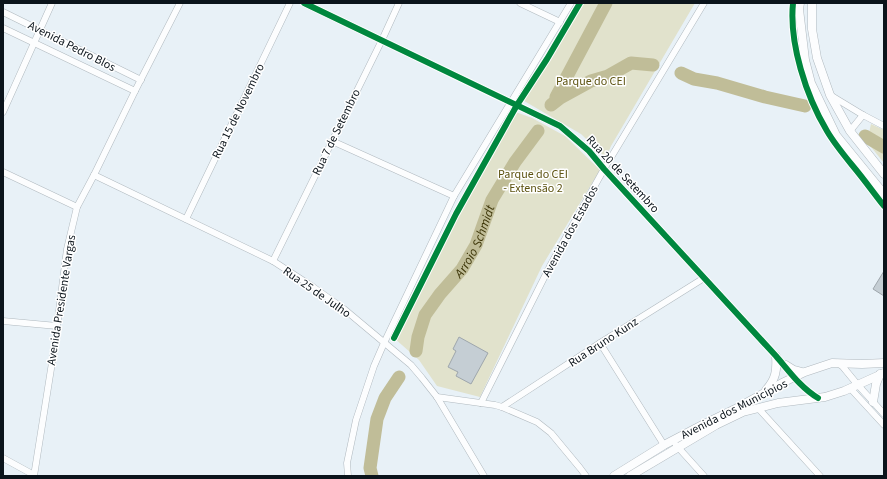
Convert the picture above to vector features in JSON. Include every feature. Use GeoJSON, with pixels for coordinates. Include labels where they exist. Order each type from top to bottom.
{"type":"FeatureCollection","features":[{"type":"Feature","properties":{"kind":"main road"},"geometry":{"type":"LineString","coordinates":[[800,3],[799,9],[804,60],[811,83],[836,135],[884,194]]}},
{"type":"Feature","properties":{"kind":"main road"},"geometry":{"type":"LineString","coordinates":[[812,3],[812,29],[817,58],[830,95],[850,131],[884,174]]}},
{"type":"Feature","properties":{"kind":"main road"},"geometry":{"type":"LineString","coordinates":[[762,394],[770,386],[776,376],[776,356]]}},
{"type":"Feature","properties":{"kind":"main road","name":"Avenida dos Municípios"},"geometry":{"type":"LineString","coordinates":[[614,476],[673,440],[805,372],[832,363],[884,363]]}},
{"type":"Feature","properties":{"kind":"main road"},"geometry":{"type":"LineString","coordinates":[[873,402],[876,384],[882,373]]}},
{"type":"Feature","properties":{"kind":"main road","name":"Avenida dos Municípios"},"geometry":{"type":"LineString","coordinates":[[630,476],[716,425],[743,412],[778,403],[830,396],[882,373]]}},
{"type":"Feature","properties":{"kind":"street"},"geometry":{"type":"LineString","coordinates":[[3,112],[52,3]]}},
{"type":"Feature","properties":{"kind":"street","name":"Avenida Presidente Vargas"},"geometry":{"type":"LineString","coordinates":[[34,475],[67,250],[78,207],[180,3]]}},
{"type":"Feature","properties":{"kind":"street","name":"Rua 15 de Novembro"},"geometry":{"type":"LineString","coordinates":[[186,219],[290,3]]}},
{"type":"Feature","properties":{"kind":"street","name":"Rua 20 de Setembro"},"geometry":{"type":"LineString","coordinates":[[304,3],[560,126],[589,151],[807,391],[818,398]]}},
{"type":"Feature","properties":{"kind":"street","name":"Rua 7 de Setembro"},"geometry":{"type":"LineString","coordinates":[[273,261],[399,3]]}},
{"type":"Feature","properties":{"kind":"street"},"geometry":{"type":"LineString","coordinates":[[520,3],[560,22]]}},
{"type":"Feature","properties":{"kind":"street"},"geometry":{"type":"LineString","coordinates":[[348,476],[347,463],[356,420],[384,343],[454,196],[571,3]]}},
{"type":"Feature","properties":{"kind":"street","name":"Avenida dos Estados"},"geometry":{"type":"LineString","coordinates":[[481,403],[550,266],[604,169],[704,3]]}},
{"type":"Feature","properties":{"kind":"street","name":"Avenida Pedro Blos"},"geometry":{"type":"LineString","coordinates":[[3,12],[141,80]]}},
{"type":"Feature","properties":{"kind":"street","name":"Avenida Pedro Blos"},"geometry":{"type":"LineString","coordinates":[[3,28],[135,91]]}},
{"type":"Feature","properties":{"kind":"street"},"geometry":{"type":"LineString","coordinates":[[830,95],[884,126]]}},
{"type":"Feature","properties":{"kind":"street"},"geometry":{"type":"LineString","coordinates":[[850,131],[863,115]]}},
{"type":"Feature","properties":{"kind":"street"},"geometry":{"type":"LineString","coordinates":[[332,141],[454,196]]}},
{"type":"Feature","properties":{"kind":"street"},"geometry":{"type":"LineString","coordinates":[[3,172],[78,207]]}},
{"type":"Feature","properties":{"kind":"street","name":"Rua 25 de Julho"},"geometry":{"type":"LineString","coordinates":[[94,175],[273,261],[313,287],[344,310],[411,365],[422,378],[437,397],[484,476]]}},
{"type":"Feature","properties":{"kind":"street","name":"Rua Bruno Kunz"},"geometry":{"type":"LineString","coordinates":[[502,407],[704,278]]}},
{"type":"Feature","properties":{"kind":"street"},"geometry":{"type":"LineString","coordinates":[[3,321],[57,326]]}},
{"type":"Feature","properties":{"kind":"street"},"geometry":{"type":"LineString","coordinates":[[600,343],[664,445]]}},
{"type":"Feature","properties":{"kind":"street"},"geometry":{"type":"LineString","coordinates":[[776,356],[785,364],[794,369],[805,372]]}},
{"type":"Feature","properties":{"kind":"street"},"geometry":{"type":"LineString","coordinates":[[838,363],[849,373],[857,395],[884,425]]}},
{"type":"Feature","properties":{"kind":"street"},"geometry":{"type":"LineString","coordinates":[[854,386],[873,402],[882,412],[875,415]]}},
{"type":"Feature","properties":{"kind":"street"},"geometry":{"type":"LineString","coordinates":[[437,397],[502,407],[537,422],[551,433],[586,476]]}},
{"type":"Feature","properties":{"kind":"street"},"geometry":{"type":"LineString","coordinates":[[758,408],[820,476]]}},
{"type":"Feature","properties":{"kind":"street"},"geometry":{"type":"LineString","coordinates":[[673,440],[678,448],[704,476]]}},
{"type":"Feature","properties":{"kind":"street"},"geometry":{"type":"LineString","coordinates":[[3,458],[34,475]]}},
{"type":"Feature","properties":{"kind":"street"},"geometry":{"type":"LineString","coordinates":[[580,468],[591,476]]}},
{"type":"Feature","properties":{"kind":"green space","name":"Parque do CEI"},"geometry":{"type":"Polygon","coordinates":[[[580,3],[695,3],[611,146],[606,158],[581,134],[519,98],[547,59],[580,3]]]}},
{"type":"Feature","properties":{"kind":"green space","name":"Parque do CEI - Extensão 2"},"geometry":{"type":"Polygon","coordinates":[[[513,111],[532,118],[565,136],[600,170],[542,266],[480,397],[437,386],[419,360],[394,338],[422,281],[513,111]]]}},
{"type":"Feature","properties":{"kind":"green space"},"geometry":{"type":"Polygon","coordinates":[[[871,124],[884,130],[884,163],[867,142],[871,124]]]}},
{"type":"Feature","properties":{"kind":"building"},"geometry":{"type":"Polygon","coordinates":[[[884,271],[884,296],[873,289],[884,271]]]}},
{"type":"Feature","properties":{"kind":"building"},"geometry":{"type":"Polygon","coordinates":[[[459,337],[488,353],[471,384],[456,376],[458,372],[448,367],[456,351],[453,349],[459,337]]]}},
{"type":"Feature","properties":{"kind":"waterway","name":"Arroio Schmidt"},"geometry":{"type":"LineString","coordinates":[[556,97],[606,3]]}},
{"type":"Feature","properties":{"kind":"waterway"},"geometry":{"type":"LineString","coordinates":[[551,105],[560,98],[591,81],[608,76],[631,63],[653,65]]}},
{"type":"Feature","properties":{"kind":"waterway"},"geometry":{"type":"LineString","coordinates":[[681,73],[694,79],[717,83],[765,97],[805,106]]}},
{"type":"Feature","properties":{"kind":"waterway","name":"Arroio Schmidt"},"geometry":{"type":"LineString","coordinates":[[416,351],[418,337],[425,315],[440,294],[462,269],[476,245],[492,200],[515,162],[538,131]]}},
{"type":"Feature","properties":{"kind":"waterway"},"geometry":{"type":"LineString","coordinates":[[865,136],[884,147]]}},
{"type":"Feature","properties":{"kind":"waterway","name":"Arroio Schmidt"},"geometry":{"type":"LineString","coordinates":[[372,476],[370,468],[377,419],[385,398],[399,377]]}},
{"type":"Feature","properties":{"kind":"cycle path"},"geometry":{"type":"LineString","coordinates":[[304,3],[560,126],[589,151],[796,379],[818,398]]}},
{"type":"Feature","properties":{"kind":"cycle path"},"geometry":{"type":"LineString","coordinates":[[394,338],[456,214],[517,105],[547,59],[580,3]]}},
{"type":"Feature","properties":{"kind":"cycle path"},"geometry":{"type":"LineString","coordinates":[[793,3],[792,19],[796,52],[812,102],[833,140],[884,206]]}}]}
